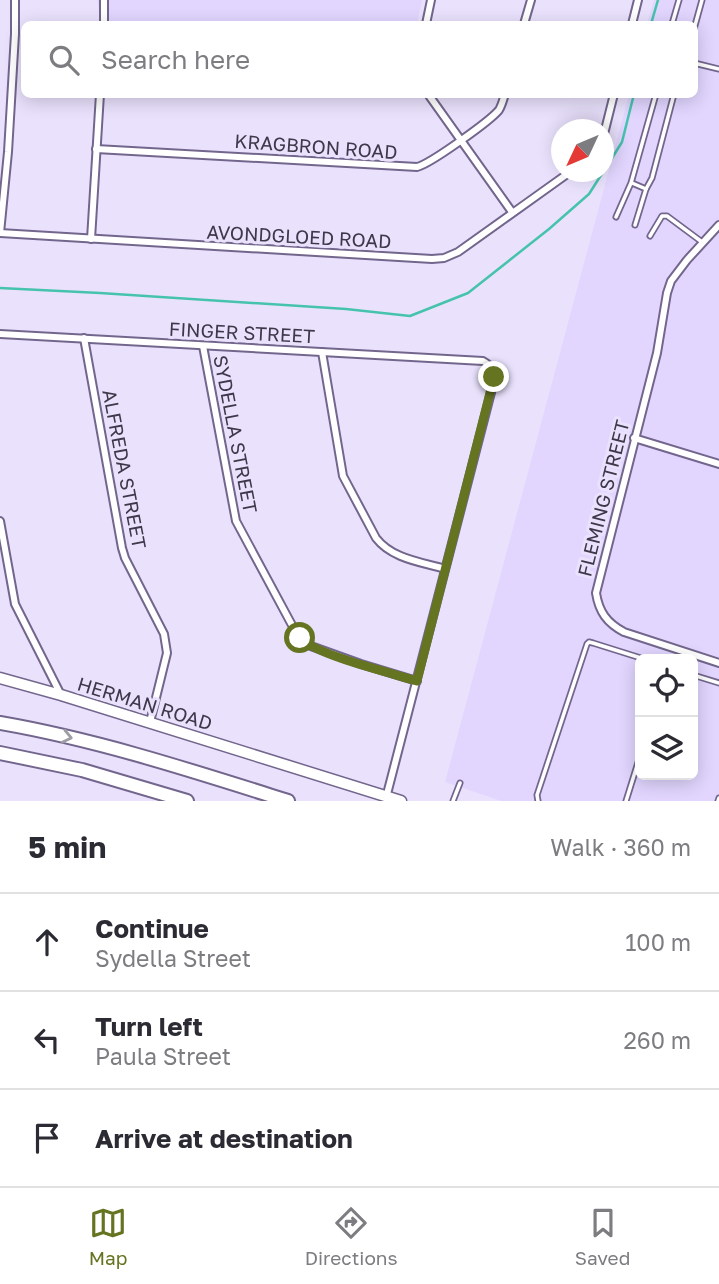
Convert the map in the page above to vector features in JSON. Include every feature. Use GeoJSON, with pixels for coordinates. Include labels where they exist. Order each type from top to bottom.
{"type":"FeatureCollection","features":[{"type":"Feature","properties":{"kind":"highway"},"geometry":{"type":"LineString","coordinates":[[0,723],[83,740],[169,763],[288,801]]}},
{"type":"Feature","properties":{"kind":"highway"},"geometry":{"type":"LineString","coordinates":[[0,753],[82,771],[187,801]]}},
{"type":"Feature","properties":{"kind":"main road","name":"HERMAN ROAD"},"geometry":{"type":"LineString","coordinates":[[0,678],[150,722],[279,764],[298,773],[385,799],[401,801]]}},
{"type":"Feature","properties":{"kind":"street"},"geometry":{"type":"LineString","coordinates":[[0,233],[8,152],[15,0]]}},
{"type":"Feature","properties":{"kind":"street"},"geometry":{"type":"LineString","coordinates":[[104,0],[104,21]]}},
{"type":"Feature","properties":{"kind":"street"},"geometry":{"type":"LineString","coordinates":[[427,21],[431,0]]}},
{"type":"Feature","properties":{"kind":"street"},"geometry":{"type":"LineString","coordinates":[[525,21],[531,0]]}},
{"type":"Feature","properties":{"kind":"street"},"geometry":{"type":"LineString","coordinates":[[633,21],[638,0]]}},
{"type":"Feature","properties":{"kind":"street"},"geometry":{"type":"LineString","coordinates":[[91,239],[100,98]]}},
{"type":"Feature","properties":{"kind":"street"},"geometry":{"type":"LineString","coordinates":[[431,98],[512,212]]}},
{"type":"Feature","properties":{"kind":"street","name":"KRAGBRON ROAD"},"geometry":{"type":"LineString","coordinates":[[96,149],[417,167],[462,140],[495,114],[503,98]]}},
{"type":"Feature","properties":{"kind":"street"},"geometry":{"type":"LineString","coordinates":[[608,119],[613,98]]}},
{"type":"Feature","properties":{"kind":"street","name":"AVONDGLOED ROAD"},"geometry":{"type":"LineString","coordinates":[[0,233],[444,258],[458,252],[556,182]]}},
{"type":"Feature","properties":{"kind":"street","name":"FLEMING STREET"},"geometry":{"type":"LineString","coordinates":[[719,225],[671,281],[657,353],[596,593],[600,609],[609,622],[624,632],[719,663]]}},
{"type":"Feature","properties":{"kind":"street","name":"FINGER STREET"},"geometry":{"type":"LineString","coordinates":[[0,334],[483,361],[493,369],[494,381],[445,569]]}},
{"type":"Feature","properties":{"kind":"street","name":"ALFREDA STREET"},"geometry":{"type":"LineString","coordinates":[[84,338],[120,541],[125,558],[164,634],[166,644],[167,653],[150,722]]}},
{"type":"Feature","properties":{"kind":"street","name":"SYDELLA STREET"},"geometry":{"type":"LineString","coordinates":[[203,346],[236,521],[292,627],[303,641],[312,647],[417,681]]}},
{"type":"Feature","properties":{"kind":"street"},"geometry":{"type":"LineString","coordinates":[[322,352],[342,475],[376,538],[394,554],[445,569],[385,799]]}},
{"type":"Feature","properties":{"kind":"street"},"geometry":{"type":"LineString","coordinates":[[635,438],[719,464]]}},
{"type":"Feature","properties":{"kind":"street"},"geometry":{"type":"LineString","coordinates":[[0,521],[15,604],[61,695]]}},
{"type":"Feature","properties":{"kind":"lane"},"geometry":{"type":"LineString","coordinates":[[673,21],[679,0]]}},
{"type":"Feature","properties":{"kind":"lane"},"geometry":{"type":"LineString","coordinates":[[697,21],[702,0]]}},
{"type":"Feature","properties":{"kind":"lane"},"geometry":{"type":"LineString","coordinates":[[698,64],[719,69]]}},
{"type":"Feature","properties":{"kind":"lane"},"geometry":{"type":"LineString","coordinates":[[616,217],[631,183],[655,98]]}},
{"type":"Feature","properties":{"kind":"lane"},"geometry":{"type":"LineString","coordinates":[[635,225],[652,178],[673,98]]}},
{"type":"Feature","properties":{"kind":"lane"},"geometry":{"type":"LineString","coordinates":[[631,183],[646,189]]}},
{"type":"Feature","properties":{"kind":"lane"},"geometry":{"type":"LineString","coordinates":[[650,236],[662,216],[667,216],[702,242]]}},
{"type":"Feature","properties":{"kind":"lane"},"geometry":{"type":"LineString","coordinates":[[538,801],[537,795],[548,757],[587,644],[593,643],[635,656]]}},
{"type":"Feature","properties":{"kind":"lane"},"geometry":{"type":"LineString","coordinates":[[698,677],[719,683]]}},
{"type":"Feature","properties":{"kind":"lane"},"geometry":{"type":"LineString","coordinates":[[626,801],[635,772]]}},
{"type":"Feature","properties":{"kind":"lane"},"geometry":{"type":"LineString","coordinates":[[453,801],[460,783]]}},
{"type":"Feature","properties":{"kind":"shaded area"},"geometry":{"type":"Polygon","coordinates":[[[97,0],[422,0],[418,21],[100,21],[97,0]]]}},
{"type":"Feature","properties":{"kind":"shaded area"},"geometry":{"type":"Polygon","coordinates":[[[654,0],[719,0],[719,801],[501,801],[445,782],[606,182],[614,182],[614,151],[628,98],[698,98],[698,21],[648,21],[654,0]]]}},
{"type":"Feature","properties":{"kind":"waterway"},"geometry":{"type":"LineString","coordinates":[[652,21],[658,0]]}},
{"type":"Feature","properties":{"kind":"waterway"},"geometry":{"type":"LineString","coordinates":[[614,155],[622,142],[633,98]]}},
{"type":"Feature","properties":{"kind":"waterway"},"geometry":{"type":"LineString","coordinates":[[0,288],[346,309],[410,316],[468,293],[549,229],[589,194],[597,182]]}},
{"type":"Feature","properties":{"kind":"route"},"geometry":{"type":"LineString","coordinates":[[300,638],[328,653],[417,681],[494,377]]}}]}
